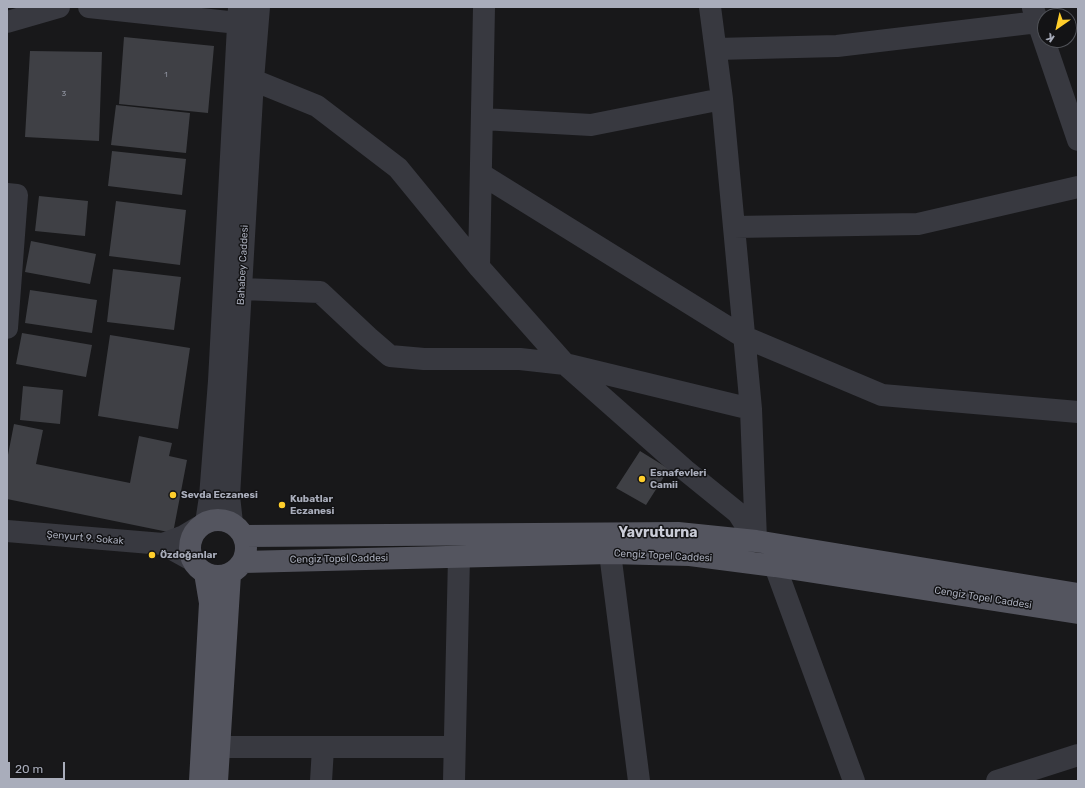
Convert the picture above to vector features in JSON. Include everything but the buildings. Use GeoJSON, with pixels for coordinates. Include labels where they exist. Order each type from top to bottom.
{"type":"FeatureCollection","features":[{"type":"Feature","properties":{"kind":"main road","name":"Cengiz Topel Caddesi"},"geometry":{"type":"LineString","coordinates":[[202,525],[215,520],[238,529],[678,533],[756,541],[1078,594]]}},
{"type":"Feature","properties":{"kind":"main road"},"geometry":{"type":"LineString","coordinates":[[200,781],[210,603],[190,542],[193,534],[202,525]]}},
{"type":"Feature","properties":{"kind":"main road"},"geometry":{"type":"LineString","coordinates":[[217,781],[237,568],[246,545],[238,529]]}},
{"type":"Feature","properties":{"kind":"main road","name":"Cengiz Topel Caddesi"},"geometry":{"type":"LineString","coordinates":[[198,566],[217,576],[237,568],[459,557],[610,553],[690,555],[775,566],[1078,613]]}},
{"type":"Feature","properties":{"kind":"street"},"geometry":{"type":"LineString","coordinates":[[7,22],[59,7]]}},
{"type":"Feature","properties":{"kind":"street"},"geometry":{"type":"LineString","coordinates":[[89,7],[239,15]]}},
{"type":"Feature","properties":{"kind":"street","name":"Bahabey Caddesi"},"geometry":{"type":"LineString","coordinates":[[238,529],[229,496],[253,80],[259,7]]}},
{"type":"Feature","properties":{"kind":"street"},"geometry":{"type":"LineString","coordinates":[[479,267],[484,7]]}},
{"type":"Feature","properties":{"kind":"street"},"geometry":{"type":"LineString","coordinates":[[710,7],[722,99],[742,336],[751,409],[756,541]]}},
{"type":"Feature","properties":{"kind":"street"},"geometry":{"type":"LineString","coordinates":[[716,49],[837,46],[1035,14],[1078,140]]}},
{"type":"Feature","properties":{"kind":"street","name":"Bahabey Caddesi"},"geometry":{"type":"LineString","coordinates":[[202,525],[210,497],[218,388],[239,15]]}},
{"type":"Feature","properties":{"kind":"street"},"geometry":{"type":"LineString","coordinates":[[253,80],[317,106],[398,168],[479,267],[565,364],[685,470],[738,513],[756,541]]}},
{"type":"Feature","properties":{"kind":"street"},"geometry":{"type":"LineString","coordinates":[[482,119],[590,125],[722,99]]}},
{"type":"Feature","properties":{"kind":"street"},"geometry":{"type":"LineString","coordinates":[[481,174],[742,336],[882,395],[1078,412]]}},
{"type":"Feature","properties":{"kind":"street"},"geometry":{"type":"LineString","coordinates":[[734,227],[918,224],[1078,187]]}},
{"type":"Feature","properties":{"kind":"street"},"geometry":{"type":"LineString","coordinates":[[7,328],[12,194]]}},
{"type":"Feature","properties":{"kind":"street"},"geometry":{"type":"LineString","coordinates":[[242,289],[320,292],[390,356],[424,359],[520,359],[565,364],[751,409]]}},
{"type":"Feature","properties":{"kind":"street"},"geometry":{"type":"LineString","coordinates":[[163,544],[184,536],[202,525]]}},
{"type":"Feature","properties":{"kind":"street","name":"Şenyurt 9. Sokak"},"geometry":{"type":"LineString","coordinates":[[7,531],[163,544]]}},
{"type":"Feature","properties":{"kind":"street"},"geometry":{"type":"LineString","coordinates":[[163,544],[198,566]]}},
{"type":"Feature","properties":{"kind":"street"},"geometry":{"type":"LineString","coordinates":[[610,553],[639,781]]}},
{"type":"Feature","properties":{"kind":"street"},"geometry":{"type":"LineString","coordinates":[[454,781],[459,557]]}},
{"type":"Feature","properties":{"kind":"street"},"geometry":{"type":"LineString","coordinates":[[775,566],[854,781]]}},
{"type":"Feature","properties":{"kind":"street"},"geometry":{"type":"LineString","coordinates":[[220,747],[454,747]]}},
{"type":"Feature","properties":{"kind":"street"},"geometry":{"type":"LineString","coordinates":[[321,781],[323,748]]}},
{"type":"Feature","properties":{"kind":"street"},"geometry":{"type":"LineString","coordinates":[[997,781],[1078,755]]}},
{"type":"Feature","properties":{"kind":"place","name":"Esnafevleri Camii"},"geometry":{"type":"Point","coordinates":[642,479]}},
{"type":"Feature","properties":{"kind":"place","name":"Sevda Eczanesi"},"geometry":{"type":"Point","coordinates":[173,495]}},
{"type":"Feature","properties":{"kind":"place","name":"Kubatlar Eczanesi"},"geometry":{"type":"Point","coordinates":[282,505]}},
{"type":"Feature","properties":{"kind":"place","name":"Özdoğanlar"},"geometry":{"type":"Point","coordinates":[152,555]}},
{"type":"Feature","properties":{"kind":"district","name":"Yavruturna"},"geometry":{"type":"Point","coordinates":[658,533]}}]}
